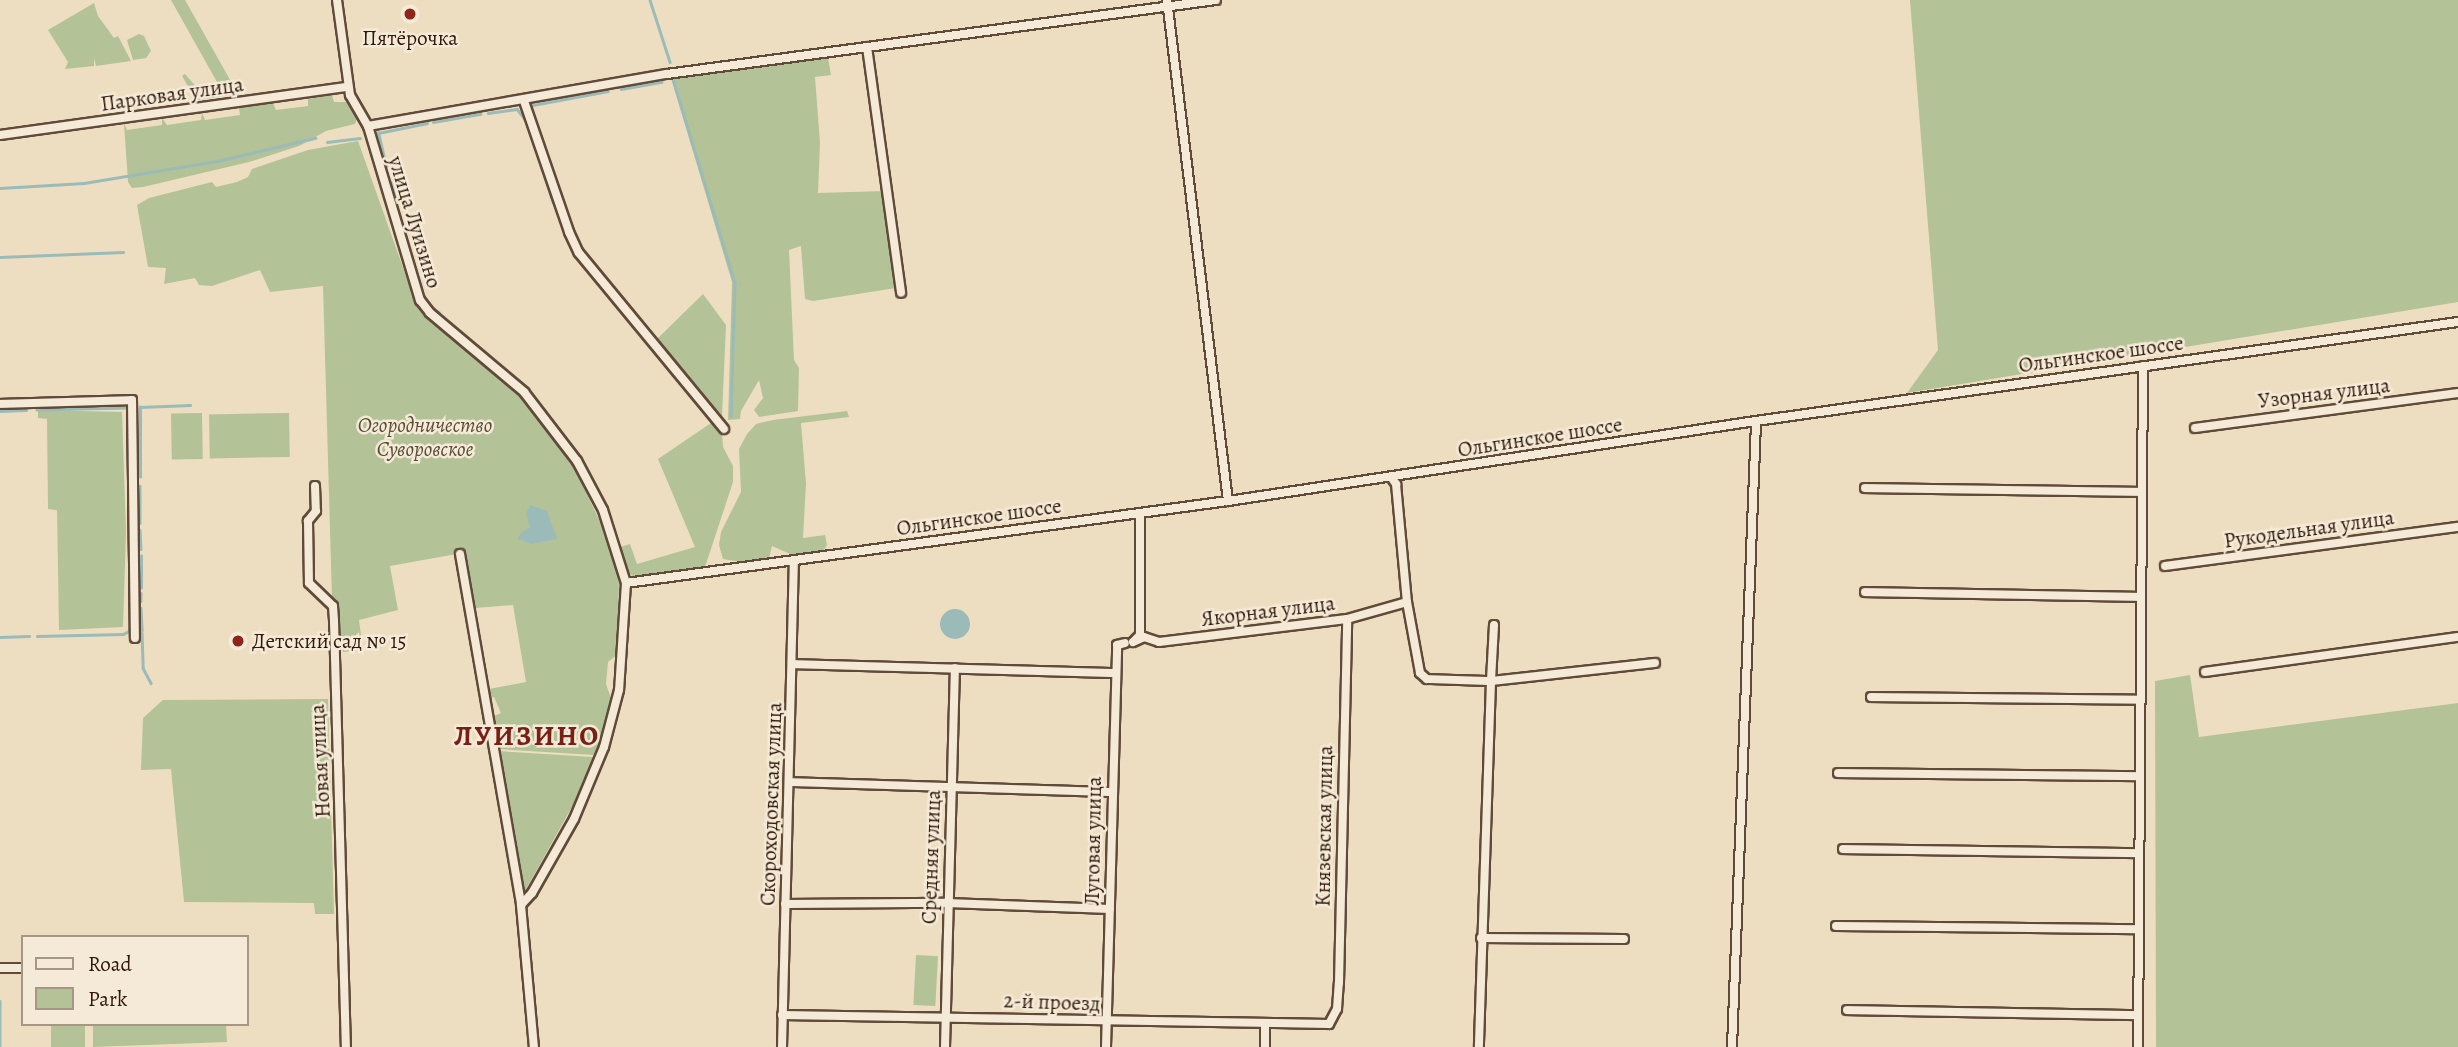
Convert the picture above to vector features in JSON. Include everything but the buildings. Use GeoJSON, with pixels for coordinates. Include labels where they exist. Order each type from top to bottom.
{"type":"FeatureCollection","features":[{"type":"Feature","properties":{"kind":"street","name":"улица Луизино"},"geometry":{"type":"LineString","coordinates":[[337,0],[348,87],[353,102],[368,126],[420,300],[430,313],[524,392],[571,452],[603,510],[626,583],[619,690],[604,747],[574,819],[532,893],[521,905]]}},
{"type":"Feature","properties":{"kind":"street"},"geometry":{"type":"LineString","coordinates":[[368,126],[667,74],[1167,4],[1216,0]]}},
{"type":"Feature","properties":{"kind":"street"},"geometry":{"type":"LineString","coordinates":[[1167,4],[1228,501]]}},
{"type":"Feature","properties":{"kind":"street"},"geometry":{"type":"LineString","coordinates":[[867,47],[901,293]]}},
{"type":"Feature","properties":{"kind":"street","name":"Парковая улица"},"geometry":{"type":"LineString","coordinates":[[0,135],[348,87]]}},
{"type":"Feature","properties":{"kind":"street"},"geometry":{"type":"LineString","coordinates":[[524,101],[569,232],[579,253],[724,429]]}},
{"type":"Feature","properties":{"kind":"street","name":"Ольгинское шоссе"},"geometry":{"type":"LineString","coordinates":[[626,583],[1228,501],[1756,421],[2458,322]]}},
{"type":"Feature","properties":{"kind":"street"},"geometry":{"type":"LineString","coordinates":[[2138,1047],[2143,366]]}},
{"type":"Feature","properties":{"kind":"street","name":"Узорная улица"},"geometry":{"type":"LineString","coordinates":[[2194,428],[2458,394]]}},
{"type":"Feature","properties":{"kind":"street"},"geometry":{"type":"LineString","coordinates":[[0,404],[132,400],[135,638]]}},
{"type":"Feature","properties":{"kind":"street"},"geometry":{"type":"LineString","coordinates":[[1732,1047],[1756,421]]}},
{"type":"Feature","properties":{"kind":"street"},"geometry":{"type":"LineString","coordinates":[[1391,477],[1396,484],[1407,602],[1420,673],[1427,679],[1490,681],[1655,663]]}},
{"type":"Feature","properties":{"kind":"street","name":"Новая улица"},"geometry":{"type":"LineString","coordinates":[[315,486],[316,511],[308,521],[309,583],[333,606],[334,621],[346,1047]]}},
{"type":"Feature","properties":{"kind":"street"},"geometry":{"type":"LineString","coordinates":[[1865,488],[2142,492]]}},
{"type":"Feature","properties":{"kind":"street","name":"Луговая улица"},"geometry":{"type":"LineString","coordinates":[[1107,1047],[1117,645],[1129,643],[1140,635],[1140,513]]}},
{"type":"Feature","properties":{"kind":"street","name":"Рукодельная улица"},"geometry":{"type":"LineString","coordinates":[[2165,566],[2458,527]]}},
{"type":"Feature","properties":{"kind":"street"},"geometry":{"type":"LineString","coordinates":[[460,554],[521,905],[534,1047]]}},
{"type":"Feature","properties":{"kind":"street","name":"Скороходовская улица"},"geometry":{"type":"LineString","coordinates":[[782,1047],[794,562]]}},
{"type":"Feature","properties":{"kind":"street"},"geometry":{"type":"LineString","coordinates":[[1865,592],[2141,597]]}},
{"type":"Feature","properties":{"kind":"street","name":"Якорная улица"},"geometry":{"type":"LineString","coordinates":[[1129,643],[1144,637],[1159,642],[1347,619],[1407,602]]}},
{"type":"Feature","properties":{"kind":"street","name":"Князевская улица"},"geometry":{"type":"LineString","coordinates":[[1321,1027],[1329,1024],[1334,1016],[1339,984],[1347,619]]}},
{"type":"Feature","properties":{"kind":"street"},"geometry":{"type":"LineString","coordinates":[[1479,1047],[1494,625]]}},
{"type":"Feature","properties":{"kind":"street"},"geometry":{"type":"LineString","coordinates":[[2205,672],[2458,637]]}},
{"type":"Feature","properties":{"kind":"street"},"geometry":{"type":"LineString","coordinates":[[793,664],[1116,673]]}},
{"type":"Feature","properties":{"kind":"street","name":"Средняя улица"},"geometry":{"type":"LineString","coordinates":[[945,1047],[955,668]]}},
{"type":"Feature","properties":{"kind":"street"},"geometry":{"type":"LineString","coordinates":[[1871,697],[2141,700]]}},
{"type":"Feature","properties":{"kind":"street"},"geometry":{"type":"LineString","coordinates":[[1838,773],[2140,776]]}},
{"type":"Feature","properties":{"kind":"street"},"geometry":{"type":"LineString","coordinates":[[789,782],[1112,792]]}},
{"type":"Feature","properties":{"kind":"street"},"geometry":{"type":"LineString","coordinates":[[1843,849],[2139,853]]}},
{"type":"Feature","properties":{"kind":"street"},"geometry":{"type":"LineString","coordinates":[[785,904],[947,903],[1110,909]]}},
{"type":"Feature","properties":{"kind":"street"},"geometry":{"type":"LineString","coordinates":[[1836,926],[2138,929]]}},
{"type":"Feature","properties":{"kind":"street"},"geometry":{"type":"LineString","coordinates":[[1481,938],[1624,939]]}},
{"type":"Feature","properties":{"kind":"street"},"geometry":{"type":"LineString","coordinates":[[0,968],[21,968]]}},
{"type":"Feature","properties":{"kind":"street"},"geometry":{"type":"LineString","coordinates":[[1847,1010],[2138,1015]]}},
{"type":"Feature","properties":{"kind":"street","name":"2-й проезд"},"geometry":{"type":"LineString","coordinates":[[782,1015],[946,1015],[1321,1027]]}},
{"type":"Feature","properties":{"kind":"street"},"geometry":{"type":"LineString","coordinates":[[1265,1026],[1265,1047]]}},
{"type":"Feature","properties":{"kind":"green space"},"geometry":{"type":"Polygon","coordinates":[[[171,0],[185,0],[238,94],[200,100],[195,98],[182,76],[185,74],[200,91],[217,82],[171,0]]]}},
{"type":"Feature","properties":{"kind":"green space"},"geometry":{"type":"Polygon","coordinates":[[[1910,0],[2458,0],[2458,302],[1907,393],[1938,350],[1910,0]]]}},
{"type":"Feature","properties":{"kind":"green space"},"geometry":{"type":"Polygon","coordinates":[[[94,3],[98,16],[114,38],[118,36],[131,61],[96,66],[94,58],[94,66],[65,69],[68,62],[48,30],[94,3]]]}},
{"type":"Feature","properties":{"kind":"green space"},"geometry":{"type":"Polygon","coordinates":[[[139,34],[144,36],[151,51],[146,58],[133,60],[127,40],[139,34]]]}},
{"type":"Feature","properties":{"kind":"green space"},"geometry":{"type":"Polygon","coordinates":[[[828,58],[831,75],[815,77],[820,143],[818,193],[885,191],[896,288],[813,301],[805,299],[801,246],[789,250],[794,360],[799,368],[798,411],[759,417],[754,410],[763,398],[759,380],[741,411],[740,419],[728,420],[732,282],[671,78],[828,58]]]}},
{"type":"Feature","properties":{"kind":"green space"},"geometry":{"type":"Polygon","coordinates":[[[332,95],[334,102],[348,102],[357,119],[355,124],[326,131],[299,146],[249,162],[143,187],[132,188],[128,182],[124,123],[127,130],[162,125],[162,118],[167,125],[201,120],[202,113],[205,120],[240,115],[239,108],[273,103],[276,110],[308,106],[308,99],[332,95]]]}},
{"type":"Feature","properties":{"kind":"green space","name":"Огородничество Суворовское"},"geometry":{"type":"Polygon","coordinates":[[[358,141],[411,290],[423,312],[500,375],[534,411],[583,480],[581,482],[608,538],[619,573],[618,654],[608,662],[606,684],[612,701],[601,743],[594,755],[498,749],[492,717],[501,713],[494,697],[488,698],[489,689],[526,682],[513,605],[475,608],[462,553],[390,566],[398,610],[359,620],[363,650],[343,652],[336,607],[332,599],[323,286],[270,292],[260,270],[212,286],[199,285],[195,278],[164,284],[166,268],[148,267],[137,205],[149,198],[212,182],[216,187],[237,182],[248,177],[252,169],[308,150],[358,141]]]}},
{"type":"Feature","properties":{"kind":"green space"},"geometry":{"type":"Polygon","coordinates":[[[703,294],[726,325],[722,416],[719,418],[656,340],[703,294]]]}},
{"type":"Feature","properties":{"kind":"green space"},"geometry":{"type":"Polygon","coordinates":[[[38,410],[122,412],[126,532],[123,627],[59,630],[57,510],[48,509],[47,419],[38,418],[38,410]]]}},
{"type":"Feature","properties":{"kind":"green space"},"geometry":{"type":"Polygon","coordinates":[[[847,411],[849,417],[801,423],[806,484],[803,538],[825,535],[827,545],[823,552],[797,557],[772,546],[769,558],[741,562],[723,559],[719,545],[721,532],[741,492],[739,449],[747,434],[756,424],[773,420],[847,411]]]}},
{"type":"Feature","properties":{"kind":"green space"},"geometry":{"type":"Polygon","coordinates":[[[202,413],[203,459],[172,460],[171,414],[202,413]]]}},
{"type":"Feature","properties":{"kind":"green space"},"geometry":{"type":"Polygon","coordinates":[[[289,413],[290,457],[210,458],[209,414],[289,413]]]}},
{"type":"Feature","properties":{"kind":"green space"},"geometry":{"type":"Polygon","coordinates":[[[711,423],[722,433],[723,447],[733,466],[733,482],[705,567],[634,577],[627,571],[620,547],[630,544],[637,564],[695,547],[658,459],[711,423]]]}},
{"type":"Feature","properties":{"kind":"green space"},"geometry":{"type":"Polygon","coordinates":[[[2190,675],[2199,737],[2458,703],[2458,1047],[2156,1047],[2155,681],[2190,675]]]}},
{"type":"Feature","properties":{"kind":"green space"},"geometry":{"type":"Polygon","coordinates":[[[328,699],[334,914],[315,914],[314,903],[184,902],[171,769],[141,770],[143,718],[163,700],[328,699]]]}},
{"type":"Feature","properties":{"kind":"green space"},"geometry":{"type":"Polygon","coordinates":[[[498,751],[593,757],[578,796],[525,891],[498,751]]]}},
{"type":"Feature","properties":{"kind":"green space"},"geometry":{"type":"Polygon","coordinates":[[[916,955],[938,956],[935,1006],[913,1005],[916,955]]]}},
{"type":"Feature","properties":{"kind":"green space"},"geometry":{"type":"Polygon","coordinates":[[[51,1026],[85,1026],[85,1047],[51,1047],[51,1026]]]}},
{"type":"Feature","properties":{"kind":"green space"},"geometry":{"type":"Polygon","coordinates":[[[93,1026],[226,1026],[227,1042],[93,1047],[93,1026]]]}},
{"type":"Feature","properties":{"kind":"water"},"geometry":{"type":"Polygon","coordinates":[[[530,505],[547,511],[557,539],[531,544],[518,539],[521,533],[530,527],[526,514],[530,505]]]}},
{"type":"Feature","properties":{"kind":"water"},"geometry":{"type":"Polygon","coordinates":[[[955,609],[966,613],[970,624],[966,635],[955,639],[944,635],[940,624],[944,613],[955,609]]]}},
{"type":"Feature","properties":{"kind":"waterway"},"geometry":{"type":"LineString","coordinates":[[650,0],[670,62]]}},
{"type":"Feature","properties":{"kind":"waterway"},"geometry":{"type":"LineString","coordinates":[[673,79],[735,283],[731,416]]}},
{"type":"Feature","properties":{"kind":"waterway"},"geometry":{"type":"LineString","coordinates":[[621,89],[661,82]]}},
{"type":"Feature","properties":{"kind":"waterway"},"geometry":{"type":"LineString","coordinates":[[533,105],[608,91]]}},
{"type":"Feature","properties":{"kind":"waterway"},"geometry":{"type":"LineString","coordinates":[[488,113],[517,109],[527,122],[533,141]]}},
{"type":"Feature","properties":{"kind":"waterway"},"geometry":{"type":"LineString","coordinates":[[433,122],[480,114]]}},
{"type":"Feature","properties":{"kind":"waterway"},"geometry":{"type":"LineString","coordinates":[[386,167],[378,133],[427,123]]}},
{"type":"Feature","properties":{"kind":"waterway"},"geometry":{"type":"LineString","coordinates":[[0,188],[84,183],[217,161],[315,138]]}},
{"type":"Feature","properties":{"kind":"waterway"},"geometry":{"type":"LineString","coordinates":[[327,142],[360,138]]}},
{"type":"Feature","properties":{"kind":"waterway"},"geometry":{"type":"LineString","coordinates":[[539,158],[553,202]]}},
{"type":"Feature","properties":{"kind":"waterway"},"geometry":{"type":"LineString","coordinates":[[391,182],[395,197]]}},
{"type":"Feature","properties":{"kind":"waterway"},"geometry":{"type":"LineString","coordinates":[[404,228],[409,250]]}},
{"type":"Feature","properties":{"kind":"waterway"},"geometry":{"type":"LineString","coordinates":[[0,257],[123,252]]}},
{"type":"Feature","properties":{"kind":"waterway"},"geometry":{"type":"LineString","coordinates":[[422,294],[430,306],[439,312]]}},
{"type":"Feature","properties":{"kind":"waterway"},"geometry":{"type":"LineString","coordinates":[[140,477],[140,407],[190,405]]}},
{"type":"Feature","properties":{"kind":"waterway"},"geometry":{"type":"LineString","coordinates":[[37,410],[127,408],[130,623],[129,631],[123,634],[37,636]]}},
{"type":"Feature","properties":{"kind":"waterway"},"geometry":{"type":"LineString","coordinates":[[0,411],[26,410]]}},
{"type":"Feature","properties":{"kind":"waterway"},"geometry":{"type":"LineString","coordinates":[[140,486],[140,523]]}},
{"type":"Feature","properties":{"kind":"waterway"},"geometry":{"type":"LineString","coordinates":[[140,530],[141,549]]}},
{"type":"Feature","properties":{"kind":"waterway"},"geometry":{"type":"LineString","coordinates":[[141,556],[141,588]]}},
{"type":"Feature","properties":{"kind":"waterway"},"geometry":{"type":"LineString","coordinates":[[141,593],[141,601]]}},
{"type":"Feature","properties":{"kind":"waterway"},"geometry":{"type":"LineString","coordinates":[[141,608],[142,630]]}},
{"type":"Feature","properties":{"kind":"waterway"},"geometry":{"type":"LineString","coordinates":[[142,633],[143,668],[151,683]]}},
{"type":"Feature","properties":{"kind":"waterway"},"geometry":{"type":"LineString","coordinates":[[0,637],[29,636]]}},
{"type":"Feature","properties":{"kind":"waterway"},"geometry":{"type":"LineString","coordinates":[[0,964],[21,963]]}},
{"type":"Feature","properties":{"kind":"waterway"},"geometry":{"type":"LineString","coordinates":[[0,1001],[0,1047]]}},
{"type":"Feature","properties":{"kind":"place","name":"Пятёрочка"},"geometry":{"type":"Point","coordinates":[410,14]}},
{"type":"Feature","properties":{"kind":"place","name":"Детский сад № 15"},"geometry":{"type":"Point","coordinates":[238,641]}},
{"type":"Feature","properties":{"kind":"district","name":"ЛУИЗИНО"},"geometry":{"type":"Point","coordinates":[527,736]}}]}
